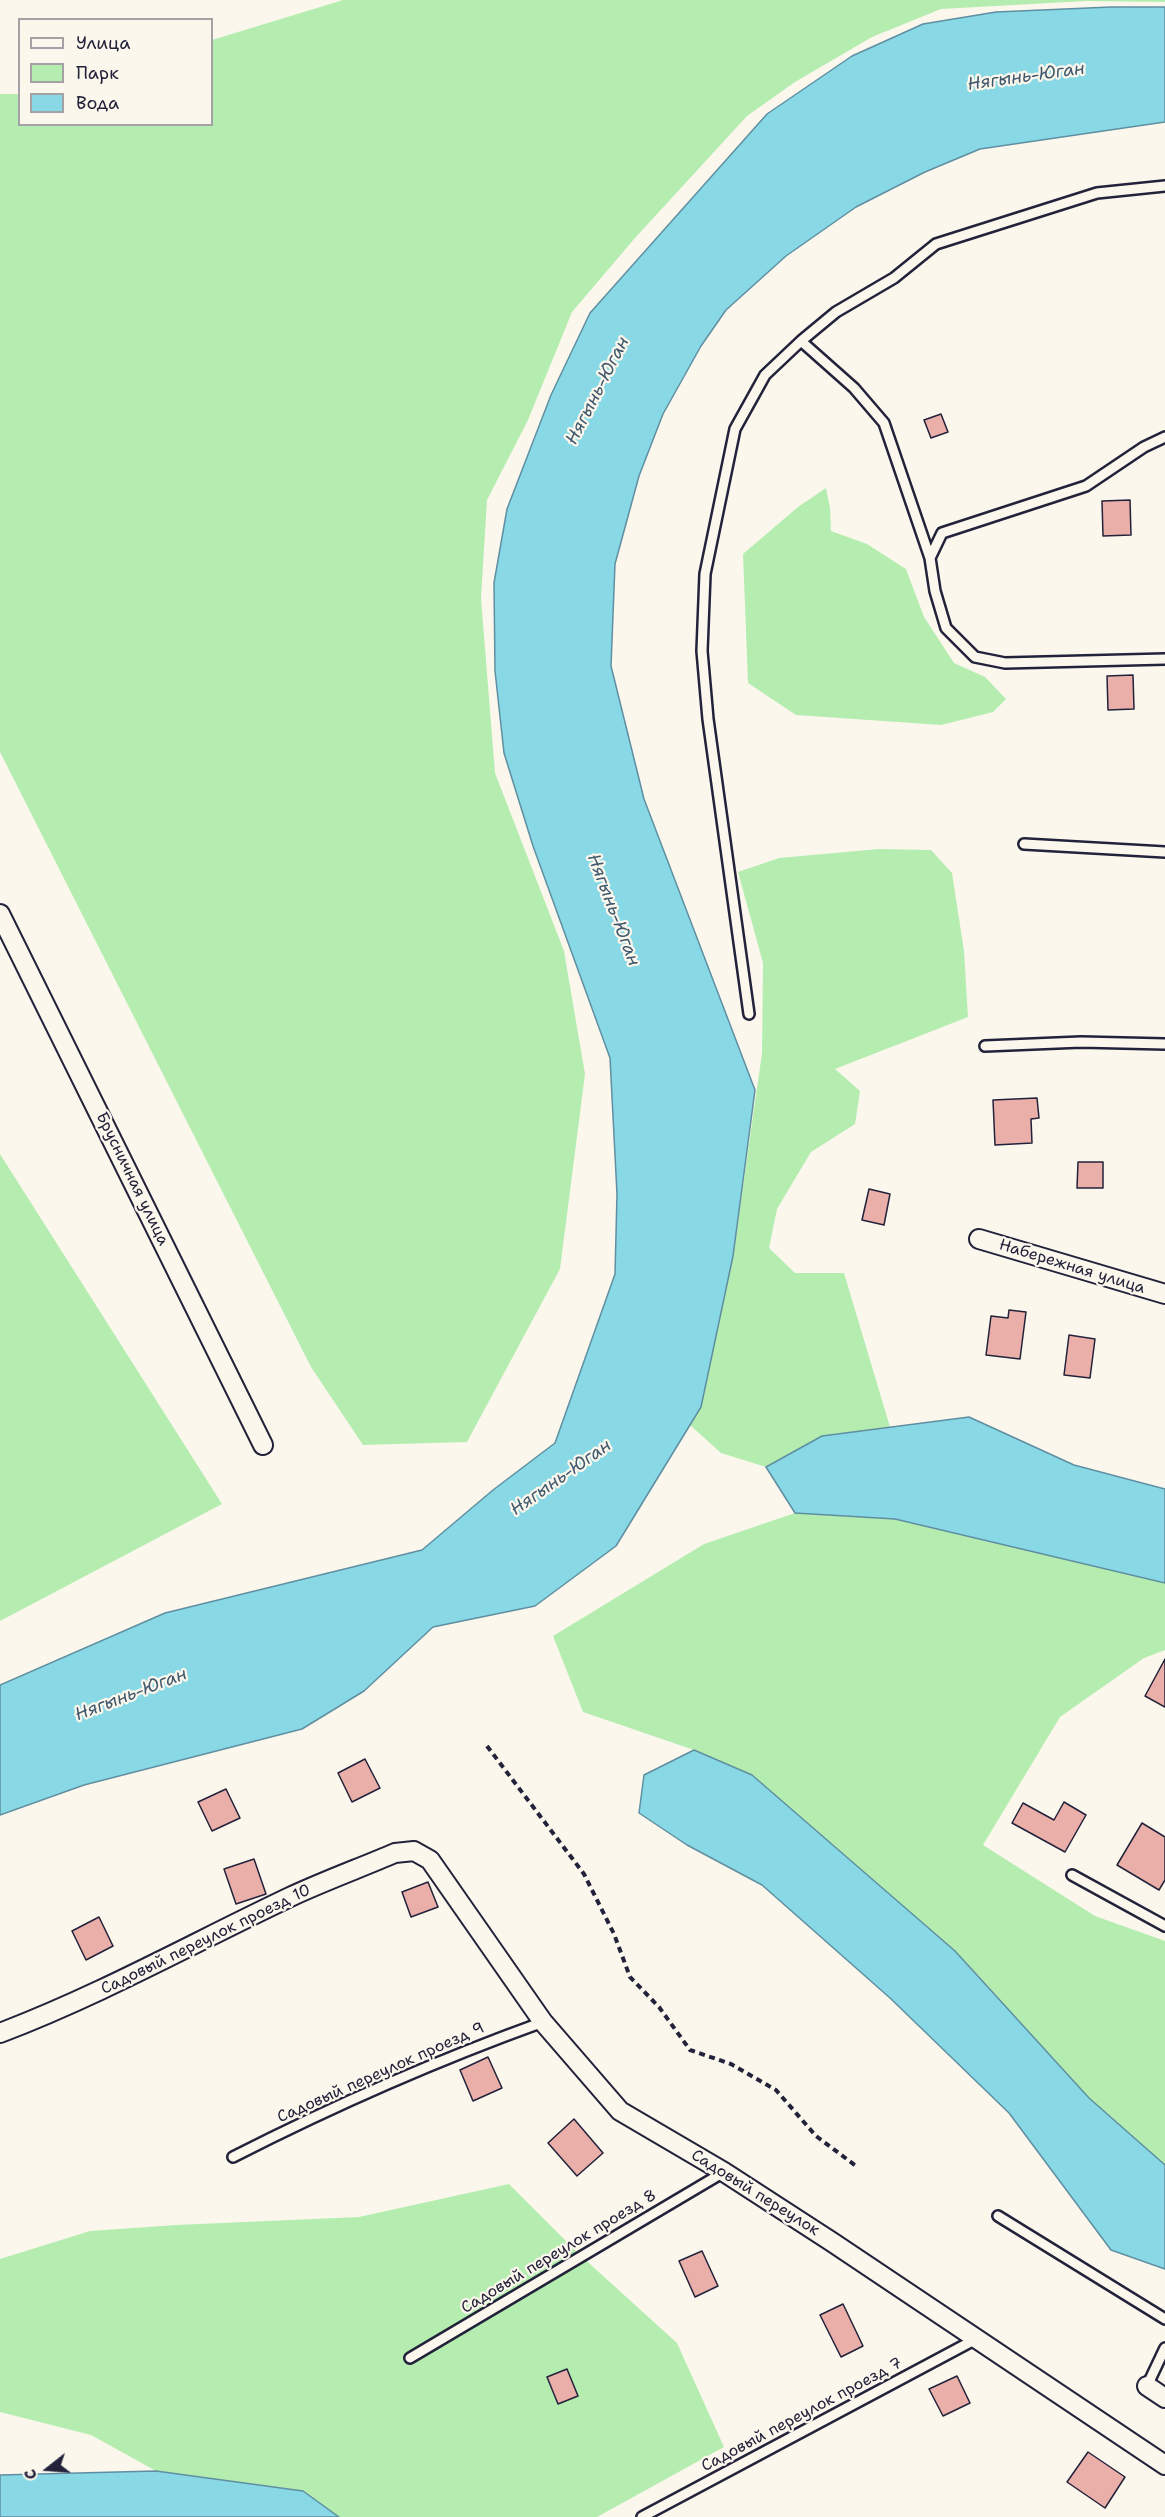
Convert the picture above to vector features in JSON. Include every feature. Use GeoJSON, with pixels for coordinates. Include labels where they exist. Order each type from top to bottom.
{"type":"FeatureCollection","features":[{"type":"Feature","properties":{"kind":"street","name":"Брусничная улица"},"geometry":{"type":"LineString","coordinates":[[0,914],[263,1445]]}},
{"type":"Feature","properties":{"kind":"street","name":"Набережная улица"},"geometry":{"type":"LineString","coordinates":[[979,1239],[1165,1294]]}},
{"type":"Feature","properties":{"kind":"street","name":"Садовый переулок"},"geometry":{"type":"LineString","coordinates":[[414,1851],[430,1860],[543,2022],[620,2111],[724,2172],[1165,2465]]}},
{"type":"Feature","properties":{"kind":"street","name":"Садовый переулок проезд 10"},"geometry":{"type":"LineString","coordinates":[[0,2033],[74,2004],[166,1961],[291,1897],[395,1853],[414,1851]]}},
{"type":"Feature","properties":{"kind":"street"},"geometry":{"type":"LineString","coordinates":[[1147,2386],[1165,2398]]}},
{"type":"Feature","properties":{"kind":"lane"},"geometry":{"type":"LineString","coordinates":[[748,1014],[708,719],[702,651],[705,574],[735,429],[765,375],[801,341],[836,312],[894,278],[936,244],[1097,193],[1165,186]]}},
{"type":"Feature","properties":{"kind":"lane"},"geometry":{"type":"LineString","coordinates":[[801,341],[854,388],[884,423],[930,558],[935,591],[946,628],[975,657],[1005,663],[1165,658]]}},
{"type":"Feature","properties":{"kind":"lane"},"geometry":{"type":"LineString","coordinates":[[930,558],[942,533],[1086,486],[1144,447],[1165,437]]}},
{"type":"Feature","properties":{"kind":"lane"},"geometry":{"type":"LineString","coordinates":[[1024,844],[1165,852]]}},
{"type":"Feature","properties":{"kind":"lane"},"geometry":{"type":"LineString","coordinates":[[985,1046],[1081,1042],[1165,1044]]}},
{"type":"Feature","properties":{"kind":"lane"},"geometry":{"type":"LineString","coordinates":[[1072,1875],[1165,1926]]}},
{"type":"Feature","properties":{"kind":"lane","name":"Садовый переулок проезд 9"},"geometry":{"type":"LineString","coordinates":[[233,2157],[321,2112],[436,2062],[543,2022]]}},
{"type":"Feature","properties":{"kind":"lane","name":"Садовый переулок проезд 8"},"geometry":{"type":"LineString","coordinates":[[410,2358],[724,2172]]}},
{"type":"Feature","properties":{"kind":"lane"},"geometry":{"type":"LineString","coordinates":[[998,2216],[1165,2319]]}},
{"type":"Feature","properties":{"kind":"lane","name":"Садовый переулок проезд 7"},"geometry":{"type":"LineString","coordinates":[[642,2517],[976,2339]]}},
{"type":"Feature","properties":{"kind":"lane"},"geometry":{"type":"LineString","coordinates":[[1147,2386],[1165,2348]]}},
{"type":"Feature","properties":{"kind":"path"},"geometry":{"type":"LineString","coordinates":[[487,1746],[584,1874],[614,1934],[630,1977],[659,2007],[690,2050],[731,2064],[777,2090],[816,2136],[856,2166]]}},
{"type":"Feature","properties":{"kind":"green space"},"geometry":{"type":"Polygon","coordinates":[[[343,0],[1165,0],[1165,2],[1087,1],[941,9],[872,37],[795,82],[747,116],[635,238],[572,312],[528,420],[487,500],[481,598],[495,773],[564,951],[585,1074],[560,1269],[467,1442],[363,1445],[311,1367],[0,752],[0,94],[18,94],[18,126],[213,126],[213,40],[343,0]]]}},
{"type":"Feature","properties":{"kind":"green space"},"geometry":{"type":"Polygon","coordinates":[[[826,488],[831,531],[867,544],[906,569],[924,617],[954,663],[985,677],[1006,699],[993,712],[941,725],[796,715],[748,683],[743,554],[798,507],[826,488]]]}},
{"type":"Feature","properties":{"kind":"green space"},"geometry":{"type":"Polygon","coordinates":[[[879,849],[931,850],[952,873],[964,951],[968,1017],[835,1069],[860,1091],[855,1124],[811,1152],[777,1209],[769,1248],[795,1273],[844,1273],[890,1427],[822,1436],[766,1467],[721,1453],[690,1425],[733,1256],[762,1053],[763,963],[738,872],[779,858],[879,849]]]}},
{"type":"Feature","properties":{"kind":"green space"},"geometry":{"type":"Polygon","coordinates":[[[0,1154],[222,1504],[0,1621],[0,1154]]]}},
{"type":"Feature","properties":{"kind":"green space"},"geometry":{"type":"Polygon","coordinates":[[[795,1513],[895,1519],[1165,1583],[1165,1650],[1144,1658],[1060,1717],[983,1845],[1095,1916],[1165,1941],[1165,2165],[1089,2098],[752,1775],[694,1750],[583,1712],[553,1636],[704,1544],[795,1513]]]}},
{"type":"Feature","properties":{"kind":"green space"},"geometry":{"type":"Polygon","coordinates":[[[509,2184],[580,2255],[677,2343],[724,2447],[597,2517],[339,2517],[303,2491],[156,2471],[91,2435],[0,2412],[0,2259],[90,2231],[359,2217],[509,2184]]]}},
{"type":"Feature","properties":{"kind":"water","name":"Нягынь-Юган"},"geometry":{"type":"Polygon","coordinates":[[[1165,7],[1165,122],[980,149],[925,172],[856,207],[786,256],[726,310],[701,346],[663,414],[639,476],[615,564],[611,666],[644,799],[755,1090],[733,1256],[701,1407],[616,1546],[535,1606],[433,1627],[364,1691],[302,1729],[84,1785],[0,1815],[0,1685],[165,1613],[422,1550],[493,1490],[555,1443],[615,1274],[617,1194],[610,1058],[533,846],[504,753],[495,671],[494,583],[507,509],[551,395],[590,313],[767,114],[852,56],[923,24],[996,12],[1165,7]]]}},
{"type":"Feature","properties":{"kind":"water"},"geometry":{"type":"Polygon","coordinates":[[[969,1417],[1074,1465],[1165,1489],[1165,1583],[895,1519],[795,1513],[766,1467],[822,1436],[969,1417]]]}},
{"type":"Feature","properties":{"kind":"water"},"geometry":{"type":"Polygon","coordinates":[[[694,1750],[752,1775],[955,1951],[1089,2098],[1165,2165],[1165,2269],[1111,2250],[1009,2113],[890,1998],[762,1885],[687,1845],[639,1813],[644,1775],[694,1750]]]}},
{"type":"Feature","properties":{"kind":"water"},"geometry":{"type":"Polygon","coordinates":[[[156,2471],[303,2491],[339,2517],[0,2517],[0,2475],[156,2471]]]}},
{"type":"Feature","properties":{"kind":"building"},"geometry":{"type":"Polygon","coordinates":[[[941,414],[948,432],[931,438],[924,420],[941,414]]]}},
{"type":"Feature","properties":{"kind":"building"},"geometry":{"type":"Polygon","coordinates":[[[1130,500],[1131,535],[1103,536],[1102,501],[1130,500]]]}},
{"type":"Feature","properties":{"kind":"building"},"geometry":{"type":"Polygon","coordinates":[[[1133,675],[1134,709],[1108,710],[1107,676],[1133,675]]]}},
{"type":"Feature","properties":{"kind":"building"},"geometry":{"type":"Polygon","coordinates":[[[1037,1098],[1039,1118],[1031,1119],[1032,1143],[995,1145],[993,1100],[1037,1098]]]}},
{"type":"Feature","properties":{"kind":"building"},"geometry":{"type":"Polygon","coordinates":[[[1078,1162],[1103,1162],[1103,1188],[1077,1188],[1078,1162]]]}},
{"type":"Feature","properties":{"kind":"building"},"geometry":{"type":"Polygon","coordinates":[[[869,1189],[890,1194],[884,1225],[862,1220],[869,1189]]]}},
{"type":"Feature","properties":{"kind":"building"},"geometry":{"type":"Polygon","coordinates":[[[1009,1310],[1026,1312],[1020,1359],[986,1355],[991,1316],[1008,1318],[1009,1310]]]}},
{"type":"Feature","properties":{"kind":"building"},"geometry":{"type":"Polygon","coordinates":[[[1069,1335],[1095,1339],[1090,1378],[1064,1375],[1069,1335]]]}},
{"type":"Feature","properties":{"kind":"building"},"geometry":{"type":"Polygon","coordinates":[[[1165,1659],[1165,1707],[1145,1696],[1165,1659]]]}},
{"type":"Feature","properties":{"kind":"building"},"geometry":{"type":"Polygon","coordinates":[[[365,1759],[380,1788],[352,1802],[338,1773],[365,1759]]]}},
{"type":"Feature","properties":{"kind":"building"},"geometry":{"type":"Polygon","coordinates":[[[226,1789],[240,1818],[212,1831],[198,1802],[226,1789]]]}},
{"type":"Feature","properties":{"kind":"building"},"geometry":{"type":"Polygon","coordinates":[[[1064,1802],[1086,1815],[1065,1852],[1012,1823],[1023,1803],[1054,1820],[1064,1802]]]}},
{"type":"Feature","properties":{"kind":"building"},"geometry":{"type":"Polygon","coordinates":[[[1142,1823],[1165,1837],[1165,1880],[1159,1890],[1117,1865],[1142,1823]]]}},
{"type":"Feature","properties":{"kind":"building"},"geometry":{"type":"Polygon","coordinates":[[[254,1859],[266,1894],[236,1904],[224,1869],[254,1859]]]}},
{"type":"Feature","properties":{"kind":"building"},"geometry":{"type":"Polygon","coordinates":[[[428,1882],[438,1907],[411,1917],[402,1892],[428,1882]]]}},
{"type":"Feature","properties":{"kind":"building"},"geometry":{"type":"Polygon","coordinates":[[[99,1917],[113,1946],[86,1960],[72,1931],[99,1917]]]}},
{"type":"Feature","properties":{"kind":"building"},"geometry":{"type":"Polygon","coordinates":[[[488,2057],[502,2088],[473,2101],[460,2070],[488,2057]]]}},
{"type":"Feature","properties":{"kind":"building"},"geometry":{"type":"Polygon","coordinates":[[[574,2119],[603,2153],[577,2176],[548,2143],[574,2119]]]}},
{"type":"Feature","properties":{"kind":"building"},"geometry":{"type":"Polygon","coordinates":[[[702,2251],[718,2286],[695,2297],[679,2261],[702,2251]]]}},
{"type":"Feature","properties":{"kind":"building"},"geometry":{"type":"Polygon","coordinates":[[[843,2304],[863,2346],[841,2357],[820,2315],[843,2304]]]}},
{"type":"Feature","properties":{"kind":"building"},"geometry":{"type":"Polygon","coordinates":[[[567,2369],[578,2396],[558,2404],[547,2377],[567,2369]]]}},
{"type":"Feature","properties":{"kind":"building"},"geometry":{"type":"Polygon","coordinates":[[[957,2376],[970,2403],[943,2416],[929,2389],[957,2376]]]}},
{"type":"Feature","properties":{"kind":"building"},"geometry":{"type":"Polygon","coordinates":[[[1088,2452],[1125,2477],[1105,2508],[1067,2482],[1088,2452]]]}}]}
